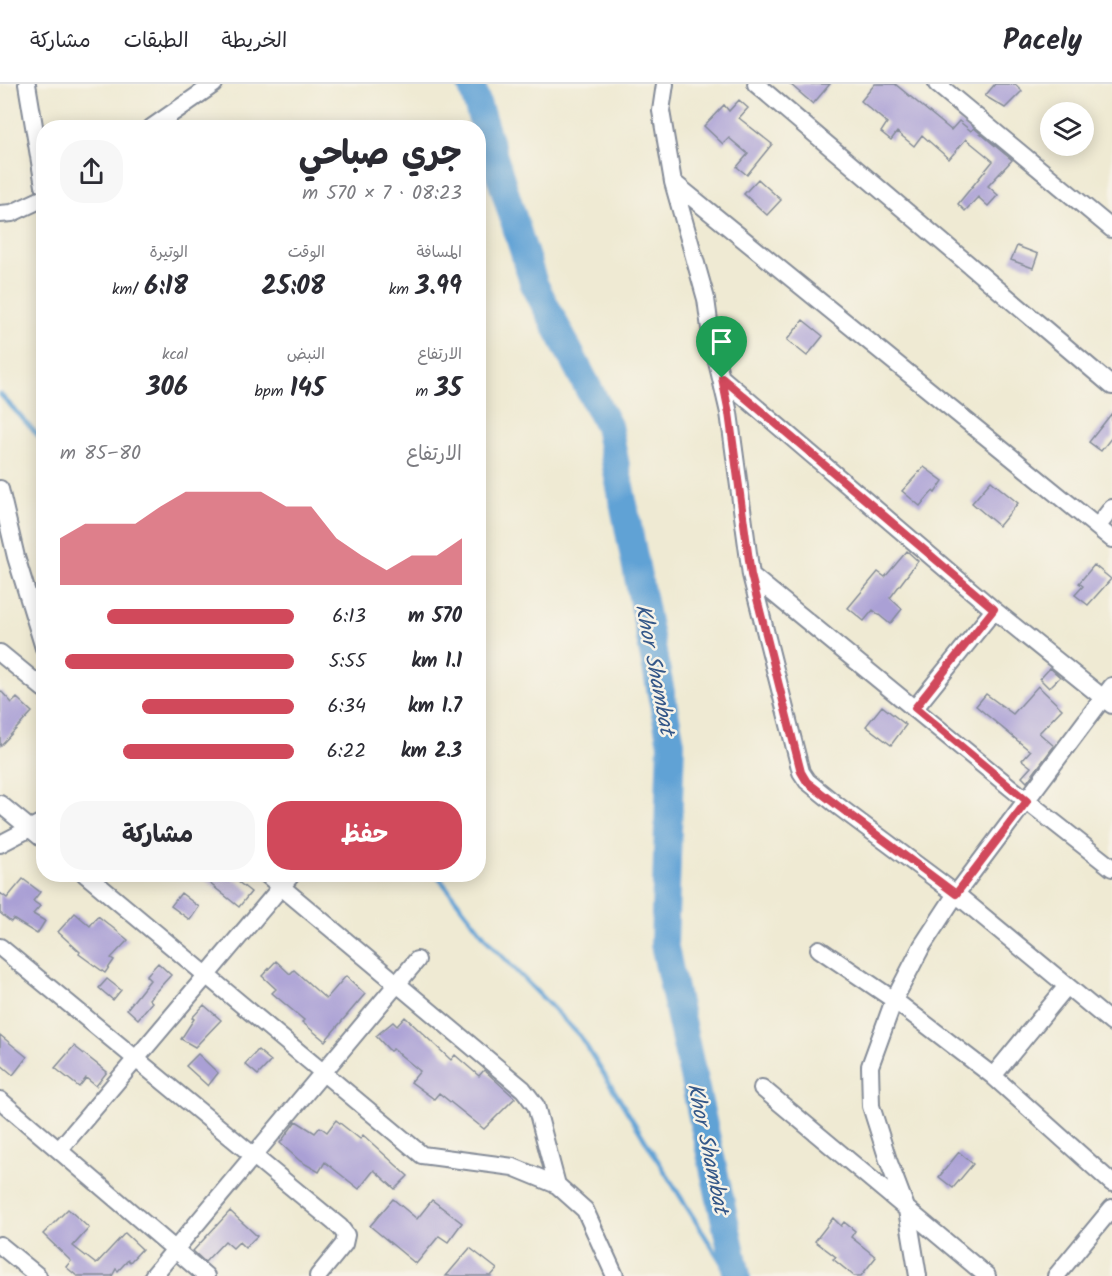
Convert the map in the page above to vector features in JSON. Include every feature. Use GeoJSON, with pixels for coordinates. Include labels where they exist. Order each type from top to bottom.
{"type":"FeatureCollection","features":[{"type":"Feature","properties":{"kind":"street"},"geometry":{"type":"LineString","coordinates":[[27,84],[36,138]]}},
{"type":"Feature","properties":{"kind":"street"},"geometry":{"type":"LineString","coordinates":[[162,120],[214,84]]}},
{"type":"Feature","properties":{"kind":"street"},"geometry":{"type":"LineString","coordinates":[[665,84],[661,111],[673,183],[706,299],[711,336],[729,413],[751,575],[801,772],[807,782],[956,894],[1112,1023]]}},
{"type":"Feature","properties":{"kind":"street"},"geometry":{"type":"LineString","coordinates":[[756,84],[1112,386]]}},
{"type":"Feature","properties":{"kind":"street"},"geometry":{"type":"LineString","coordinates":[[937,84],[1112,229]]}},
{"type":"Feature","properties":{"kind":"street"},"geometry":{"type":"LineString","coordinates":[[673,183],[1112,539]]}},
{"type":"Feature","properties":{"kind":"street"},"geometry":{"type":"LineString","coordinates":[[0,214],[12,213],[36,202]]}},
{"type":"Feature","properties":{"kind":"street"},"geometry":{"type":"LineString","coordinates":[[722,378],[994,609],[1109,696],[956,894],[922,946],[894,1000],[870,1066],[871,1106],[888,1160],[908,1210],[918,1276]]}},
{"type":"Feature","properties":{"kind":"street"},"geometry":{"type":"LineString","coordinates":[[0,489],[16,557],[36,622]]}},
{"type":"Feature","properties":{"kind":"street"},"geometry":{"type":"LineString","coordinates":[[1097,527],[1112,508]]}},
{"type":"Feature","properties":{"kind":"street"},"geometry":{"type":"LineString","coordinates":[[751,575],[1112,868]]}},
{"type":"Feature","properties":{"kind":"street"},"geometry":{"type":"LineString","coordinates":[[915,708],[994,609]]}},
{"type":"Feature","properties":{"kind":"street"},"geometry":{"type":"LineString","coordinates":[[0,653],[36,682]]}},
{"type":"Feature","properties":{"kind":"street"},"geometry":{"type":"LineString","coordinates":[[0,804],[36,823]]}},
{"type":"Feature","properties":{"kind":"street"},"geometry":{"type":"LineString","coordinates":[[0,844],[36,825]]}},
{"type":"Feature","properties":{"kind":"street"},"geometry":{"type":"LineString","coordinates":[[95,882],[422,1155],[513,1167],[557,1185],[585,1210],[615,1276]]}},
{"type":"Feature","properties":{"kind":"street"},"geometry":{"type":"LineString","coordinates":[[60,1150],[286,882]]}},
{"type":"Feature","properties":{"kind":"street"},"geometry":{"type":"LineString","coordinates":[[288,882],[397,984],[523,1089],[536,1106],[557,1185]]}},
{"type":"Feature","properties":{"kind":"street"},"geometry":{"type":"LineString","coordinates":[[0,948],[340,1227],[346,1235],[344,1244],[318,1276]]}},
{"type":"Feature","properties":{"kind":"street"},"geometry":{"type":"LineString","coordinates":[[819,950],[894,1000],[993,1076],[1112,1183]]}},
{"type":"Feature","properties":{"kind":"street"},"geometry":{"type":"LineString","coordinates":[[153,1276],[417,960]]}},
{"type":"Feature","properties":{"kind":"street"},"geometry":{"type":"LineString","coordinates":[[993,1076],[1067,986]]}},
{"type":"Feature","properties":{"kind":"street"},"geometry":{"type":"LineString","coordinates":[[762,1088],[987,1276]]}},
{"type":"Feature","properties":{"kind":"street"},"geometry":{"type":"LineString","coordinates":[[0,1100],[206,1276]]}},
{"type":"Feature","properties":{"kind":"street"},"geometry":{"type":"LineString","coordinates":[[1056,1276],[1112,1208]]}},
{"type":"Feature","properties":{"kind":"street"},"geometry":{"type":"LineString","coordinates":[[0,1245],[38,1276]]}},
{"type":"Feature","properties":{"kind":"building"},"geometry":{"type":"Polygon","coordinates":[[[790,84],[830,84],[813,104],[790,84]]]}},
{"type":"Feature","properties":{"kind":"building"},"geometry":{"type":"Polygon","coordinates":[[[875,84],[895,84],[951,130],[959,121],[971,131],[974,128],[1012,160],[988,186],[998,195],[988,206],[978,197],[965,211],[958,204],[993,161],[966,139],[949,159],[922,135],[914,146],[897,132],[891,140],[881,132],[887,123],[861,101],[875,84]]]}},
{"type":"Feature","properties":{"kind":"building"},"geometry":{"type":"Polygon","coordinates":[[[995,84],[1015,84],[1022,91],[1005,108],[985,96],[995,84]]]}},
{"type":"Feature","properties":{"kind":"building"},"geometry":{"type":"Polygon","coordinates":[[[739,100],[748,108],[739,118],[772,144],[747,175],[737,167],[748,154],[729,138],[723,144],[704,126],[724,105],[729,111],[739,100]]]}},
{"type":"Feature","properties":{"kind":"building"},"geometry":{"type":"Polygon","coordinates":[[[758,179],[781,200],[767,215],[744,194],[758,179]]]}},
{"type":"Feature","properties":{"kind":"building"},"geometry":{"type":"Polygon","coordinates":[[[1017,246],[1038,254],[1033,268],[1011,260],[1017,246]]]}},
{"type":"Feature","properties":{"kind":"building"},"geometry":{"type":"Polygon","coordinates":[[[803,320],[823,336],[807,356],[787,340],[803,320]]]}},
{"type":"Feature","properties":{"kind":"building"},"geometry":{"type":"Polygon","coordinates":[[[1112,413],[1112,437],[1101,451],[1089,442],[1112,413]]]}},
{"type":"Feature","properties":{"kind":"building"},"geometry":{"type":"Polygon","coordinates":[[[924,467],[943,481],[935,493],[933,491],[920,506],[902,491],[924,467]]]}},
{"type":"Feature","properties":{"kind":"building"},"geometry":{"type":"Polygon","coordinates":[[[991,481],[1018,503],[999,526],[972,503],[991,481]]]}},
{"type":"Feature","properties":{"kind":"building"},"geometry":{"type":"Polygon","coordinates":[[[907,551],[918,561],[890,598],[902,609],[890,624],[873,610],[864,621],[848,608],[878,572],[885,577],[907,551]]]}},
{"type":"Feature","properties":{"kind":"building"},"geometry":{"type":"Polygon","coordinates":[[[1094,565],[1111,579],[1088,605],[1075,595],[1083,586],[1079,583],[1094,565]]]}},
{"type":"Feature","properties":{"kind":"building"},"geometry":{"type":"Polygon","coordinates":[[[1050,668],[1060,677],[1049,688],[1040,679],[1050,668]]]}},
{"type":"Feature","properties":{"kind":"building"},"geometry":{"type":"Polygon","coordinates":[[[1038,686],[1062,709],[1039,733],[1054,746],[1027,782],[1022,777],[1031,767],[1022,760],[1030,751],[976,706],[986,694],[1013,714],[1038,686]]]}},
{"type":"Feature","properties":{"kind":"building"},"geometry":{"type":"Polygon","coordinates":[[[0,690],[12,703],[17,698],[32,712],[0,746],[0,690]]]}},
{"type":"Feature","properties":{"kind":"building"},"geometry":{"type":"Polygon","coordinates":[[[882,706],[906,725],[891,745],[866,726],[882,706]]]}},
{"type":"Feature","properties":{"kind":"building"},"geometry":{"type":"Polygon","coordinates":[[[23,879],[40,892],[33,901],[40,906],[33,914],[45,921],[37,934],[13,919],[11,922],[0,913],[0,893],[7,898],[23,879]]]}},
{"type":"Feature","properties":{"kind":"building"},"geometry":{"type":"Polygon","coordinates":[[[208,882],[238,882],[251,892],[239,907],[208,882]]]}},
{"type":"Feature","properties":{"kind":"building"},"geometry":{"type":"Polygon","coordinates":[[[181,893],[199,907],[190,920],[171,906],[181,893]]]}},
{"type":"Feature","properties":{"kind":"building"},"geometry":{"type":"Polygon","coordinates":[[[75,913],[90,926],[98,916],[128,940],[111,958],[114,960],[105,973],[79,954],[80,952],[58,932],[75,913]]]}},
{"type":"Feature","properties":{"kind":"building"},"geometry":{"type":"Polygon","coordinates":[[[276,961],[290,974],[294,970],[326,999],[346,976],[365,994],[325,1041],[272,993],[276,989],[262,976],[276,961]]]}},
{"type":"Feature","properties":{"kind":"building"},"geometry":{"type":"Polygon","coordinates":[[[158,963],[171,975],[149,999],[152,1002],[138,1019],[127,1009],[150,980],[146,976],[158,963]]]}},
{"type":"Feature","properties":{"kind":"building"},"geometry":{"type":"Polygon","coordinates":[[[107,979],[121,990],[113,1000],[99,988],[107,979]]]}},
{"type":"Feature","properties":{"kind":"building"},"geometry":{"type":"Polygon","coordinates":[[[204,1005],[221,1020],[195,1047],[181,1039],[194,1019],[192,1018],[204,1005]]]}},
{"type":"Feature","properties":{"kind":"building"},"geometry":{"type":"Polygon","coordinates":[[[405,1017],[451,1060],[455,1055],[479,1076],[484,1070],[515,1098],[484,1129],[439,1093],[434,1099],[411,1082],[420,1071],[393,1049],[390,1051],[376,1036],[393,1022],[397,1026],[405,1017]]]}},
{"type":"Feature","properties":{"kind":"building"},"geometry":{"type":"Polygon","coordinates":[[[0,1035],[27,1057],[13,1075],[0,1064],[0,1035]]]}},
{"type":"Feature","properties":{"kind":"building"},"geometry":{"type":"Polygon","coordinates":[[[74,1046],[107,1072],[96,1086],[86,1078],[79,1087],[55,1068],[74,1046]]]}},
{"type":"Feature","properties":{"kind":"building"},"geometry":{"type":"Polygon","coordinates":[[[258,1050],[271,1061],[258,1075],[245,1064],[258,1050]]]}},
{"type":"Feature","properties":{"kind":"building"},"geometry":{"type":"Polygon","coordinates":[[[198,1054],[218,1073],[208,1086],[186,1066],[198,1054]]]}},
{"type":"Feature","properties":{"kind":"building"},"geometry":{"type":"Polygon","coordinates":[[[336,1120],[360,1139],[363,1135],[408,1176],[395,1189],[374,1170],[359,1189],[325,1162],[319,1172],[300,1161],[280,1143],[296,1121],[315,1133],[320,1127],[327,1132],[336,1120]]]}},
{"type":"Feature","properties":{"kind":"building"},"geometry":{"type":"Polygon","coordinates":[[[959,1152],[973,1164],[953,1188],[939,1177],[959,1152]]]}},
{"type":"Feature","properties":{"kind":"building"},"geometry":{"type":"Polygon","coordinates":[[[393,1199],[417,1219],[432,1200],[462,1223],[448,1242],[439,1236],[416,1264],[370,1226],[393,1199]]]}},
{"type":"Feature","properties":{"kind":"building"},"geometry":{"type":"Polygon","coordinates":[[[68,1209],[89,1228],[73,1246],[96,1264],[125,1233],[142,1249],[130,1262],[128,1260],[118,1271],[116,1269],[112,1276],[77,1276],[66,1267],[71,1261],[43,1234],[68,1209]]]}},
{"type":"Feature","properties":{"kind":"building"},"geometry":{"type":"Polygon","coordinates":[[[230,1211],[257,1236],[245,1248],[239,1242],[233,1248],[225,1241],[205,1262],[193,1251],[230,1211]]]}},
{"type":"Feature","properties":{"kind":"building"},"geometry":{"type":"Polygon","coordinates":[[[833,1218],[841,1226],[844,1222],[855,1231],[851,1237],[876,1257],[861,1276],[854,1276],[833,1259],[836,1257],[815,1241],[833,1218]]]}},
{"type":"Feature","properties":{"kind":"building"},"geometry":{"type":"Polygon","coordinates":[[[470,1248],[497,1269],[491,1276],[446,1276],[470,1248]]]}},
{"type":"Feature","properties":{"kind":"waterway","name":"Khor Shambat"},"geometry":{"type":"LineString","coordinates":[[471,84],[482,120]]}},
{"type":"Feature","properties":{"kind":"waterway","name":"Khor Shambat"},"geometry":{"type":"LineString","coordinates":[[486,132],[534,284],[608,426],[671,743],[664,944],[737,1276]]}},
{"type":"Feature","properties":{"kind":"waterway"},"geometry":{"type":"LineString","coordinates":[[0,394],[36,433]]}},
{"type":"Feature","properties":{"kind":"waterway"},"geometry":{"type":"LineString","coordinates":[[442,882],[492,946],[580,1036],[730,1276]]}},
{"type":"Feature","properties":{"kind":"route"},"geometry":{"type":"LineString","coordinates":[[722,378],[994,609],[915,708],[1027,801],[956,894],[807,782],[801,772],[751,575],[729,413],[722,378]]}}]}
